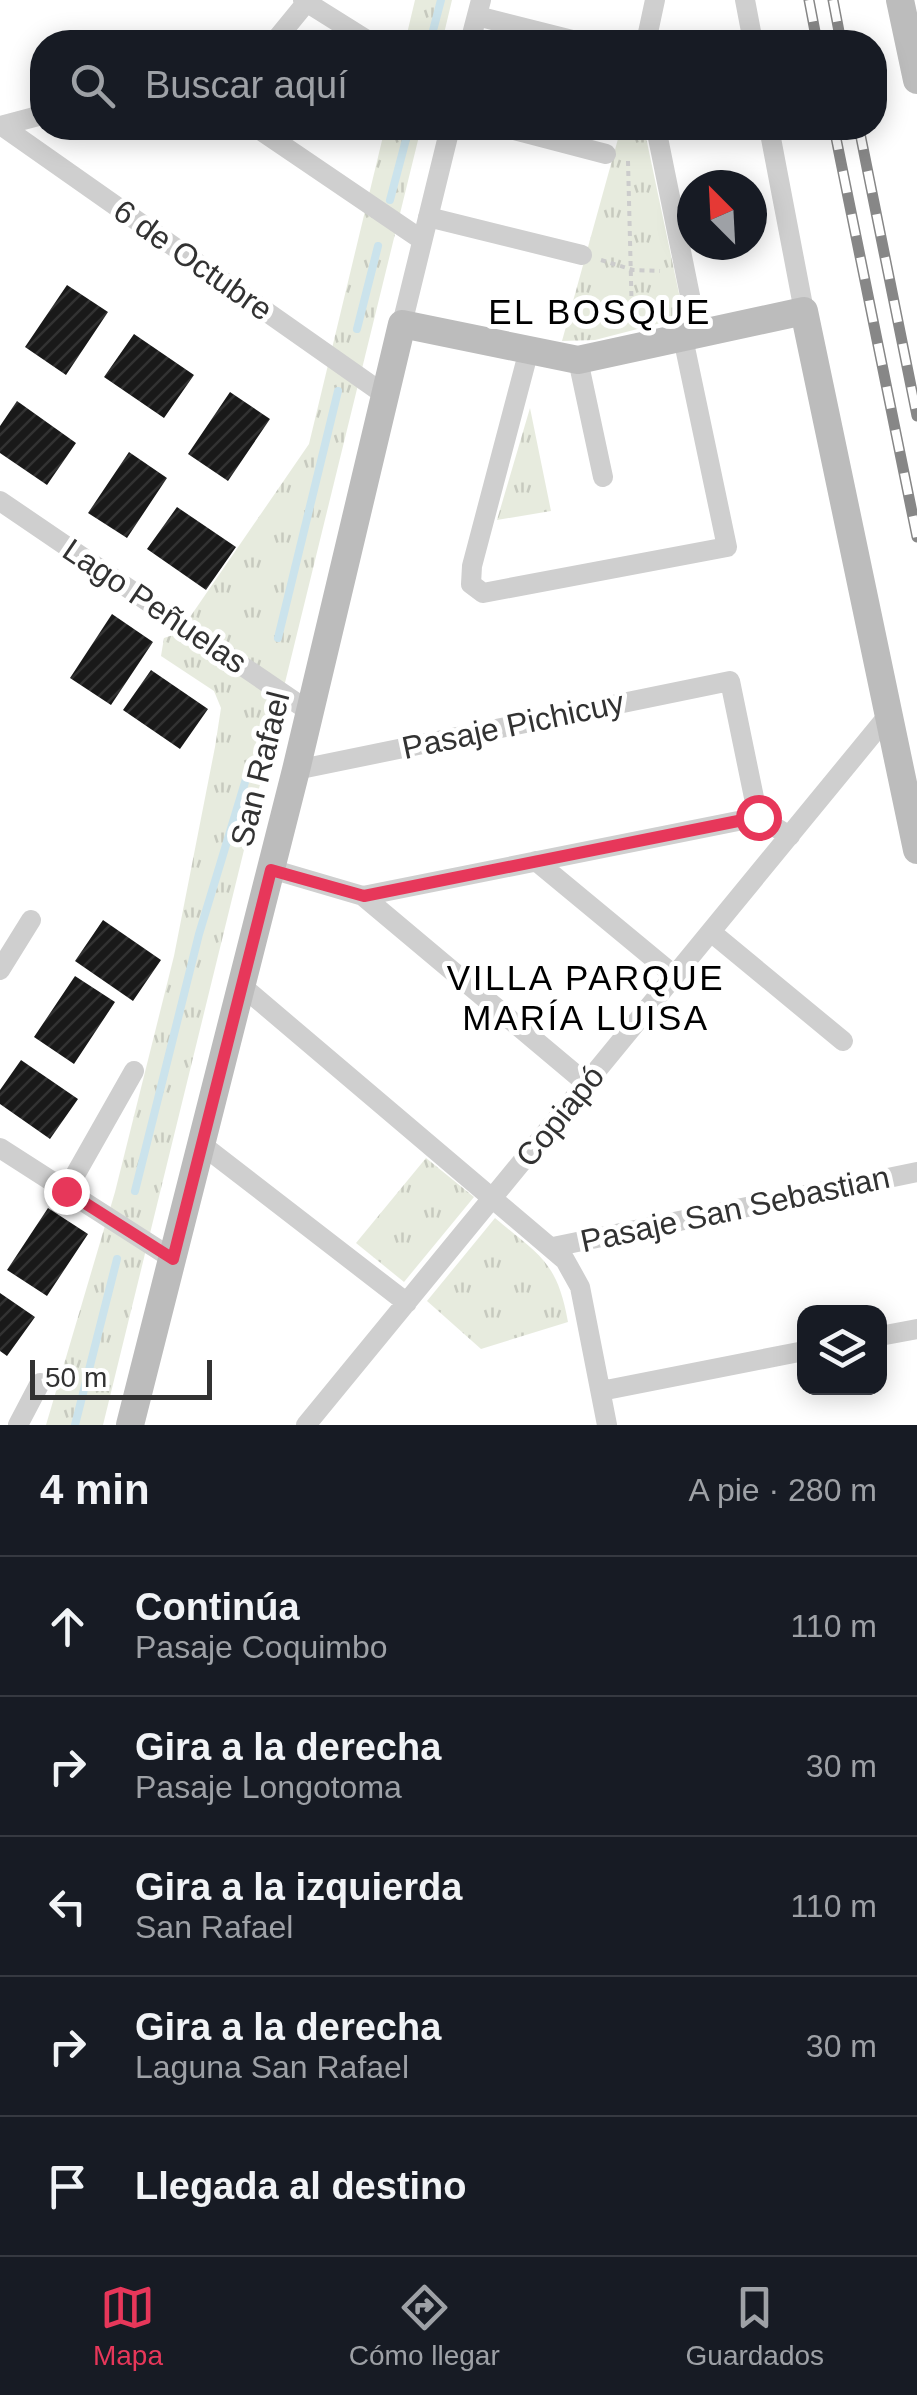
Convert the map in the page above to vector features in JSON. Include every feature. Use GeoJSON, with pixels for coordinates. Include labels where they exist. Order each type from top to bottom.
{"type":"FeatureCollection","features":[{"type":"Feature","properties":{"kind":"street"},"geometry":{"type":"LineString","coordinates":[[649,30],[655,0]]}},
{"type":"Feature","properties":{"kind":"street"},"geometry":{"type":"LineString","coordinates":[[744,0],[750,30]]}},
{"type":"Feature","properties":{"kind":"street"},"geometry":{"type":"LineString","coordinates":[[900,0],[917,80]]}},
{"type":"Feature","properties":{"kind":"street"},"geometry":{"type":"LineString","coordinates":[[283,30],[304,1],[351,30]]}},
{"type":"Feature","properties":{"kind":"street"},"geometry":{"type":"LineString","coordinates":[[479,8],[544,30]]}},
{"type":"Feature","properties":{"kind":"street"},"geometry":{"type":"LineString","coordinates":[[1,126],[30,119]]}},
{"type":"Feature","properties":{"kind":"street","name":"6 de Octubre"},"geometry":{"type":"LineString","coordinates":[[1,126],[385,395]]}},
{"type":"Feature","properties":{"kind":"street"},"geometry":{"type":"LineString","coordinates":[[275,140],[422,240]]}},
{"type":"Feature","properties":{"kind":"street","name":"San Rafael"},"geometry":{"type":"LineString","coordinates":[[130,1425],[296,770],[447,140]]}},
{"type":"Feature","properties":{"kind":"street"},"geometry":{"type":"LineString","coordinates":[[552,140],[606,154]]}},
{"type":"Feature","properties":{"kind":"street"},"geometry":{"type":"LineString","coordinates":[[529,350],[472,566],[472,584],[483,593],[727,547],[690,336],[684,272],[658,140]]}},
{"type":"Feature","properties":{"kind":"street"},"geometry":{"type":"LineString","coordinates":[[771,140],[917,850]]}},
{"type":"Feature","properties":{"kind":"street"},"geometry":{"type":"LineString","coordinates":[[428,217],[582,254]]}},
{"type":"Feature","properties":{"kind":"street"},"geometry":{"type":"LineString","coordinates":[[402,324],[578,360],[804,310]]}},
{"type":"Feature","properties":{"kind":"street"},"geometry":{"type":"LineString","coordinates":[[578,360],[604,476]]}},
{"type":"Feature","properties":{"kind":"street","name":"Lago Peñuelas"},"geometry":{"type":"LineString","coordinates":[[0,501],[310,712]]}},
{"type":"Feature","properties":{"kind":"street","name":"Pasaje Pichicuy"},"geometry":{"type":"LineString","coordinates":[[296,770],[730,681],[758,817]]}},
{"type":"Feature","properties":{"kind":"street","name":"Copiapó"},"geometry":{"type":"LineString","coordinates":[[306,1425],[890,713]]}},
{"type":"Feature","properties":{"kind":"street"},"geometry":{"type":"LineString","coordinates":[[364,896],[758,817],[790,836]]}},
{"type":"Feature","properties":{"kind":"street"},"geometry":{"type":"LineString","coordinates":[[536,862],[675,976]]}},
{"type":"Feature","properties":{"kind":"street"},"geometry":{"type":"LineString","coordinates":[[271,870],[364,896],[586,1084]]}},
{"type":"Feature","properties":{"kind":"street"},"geometry":{"type":"LineString","coordinates":[[0,970],[31,920]]}},
{"type":"Feature","properties":{"kind":"street"},"geometry":{"type":"LineString","coordinates":[[711,932],[842,1041]]}},
{"type":"Feature","properties":{"kind":"street"},"geometry":{"type":"LineString","coordinates":[[242,986],[553,1247],[574,1272],[608,1425]]}},
{"type":"Feature","properties":{"kind":"street"},"geometry":{"type":"LineString","coordinates":[[66,1191],[134,1072]]}},
{"type":"Feature","properties":{"kind":"street"},"geometry":{"type":"LineString","coordinates":[[202,1144],[407,1303]]}},
{"type":"Feature","properties":{"kind":"street"},"geometry":{"type":"LineString","coordinates":[[0,1148],[173,1259]]}},
{"type":"Feature","properties":{"kind":"street","name":"Pasaje San Sebastian"},"geometry":{"type":"LineString","coordinates":[[553,1247],[917,1172]]}},
{"type":"Feature","properties":{"kind":"street"},"geometry":{"type":"LineString","coordinates":[[887,1335],[917,1329]]}},
{"type":"Feature","properties":{"kind":"street"},"geometry":{"type":"LineString","coordinates":[[601,1391],[797,1352]]}},
{"type":"Feature","properties":{"kind":"street"},"geometry":{"type":"LineString","coordinates":[[18,1425],[40,1383]]}},
{"type":"Feature","properties":{"kind":"path"},"geometry":{"type":"LineString","coordinates":[[606,154],[630,162],[631,350]]}},
{"type":"Feature","properties":{"kind":"path"},"geometry":{"type":"LineString","coordinates":[[582,254],[633,270],[684,272]]}},
{"type":"Feature","properties":{"kind":"green space"},"geometry":{"type":"Polygon","coordinates":[[[415,0],[452,0],[445,30],[408,30],[415,0]]]}},
{"type":"Feature","properties":{"kind":"green space"},"geometry":{"type":"Polygon","coordinates":[[[382,140],[418,140],[103,1425],[46,1425],[115,1192],[174,956],[221,708],[214,691],[161,656],[164,638],[179,633],[309,444],[382,140]]]}},
{"type":"Feature","properties":{"kind":"green space"},"geometry":{"type":"Polygon","coordinates":[[[618,140],[647,140],[684,317],[595,340],[562,341],[618,140]]]}},
{"type":"Feature","properties":{"kind":"green space"},"geometry":{"type":"Polygon","coordinates":[[[530,408],[551,511],[497,520],[530,408]]]}},
{"type":"Feature","properties":{"kind":"green space"},"geometry":{"type":"Polygon","coordinates":[[[426,1158],[474,1197],[404,1282],[356,1243],[426,1158]]]}},
{"type":"Feature","properties":{"kind":"green space"},"geometry":{"type":"Polygon","coordinates":[[[495,1218],[552,1272],[568,1322],[481,1349],[427,1301],[495,1218]]]}},
{"type":"Feature","properties":{"kind":"building"},"geometry":{"type":"Polygon","coordinates":[[[67,285],[108,312],[66,375],[25,347],[67,285]]]}},
{"type":"Feature","properties":{"kind":"building"},"geometry":{"type":"Polygon","coordinates":[[[134,334],[194,375],[164,418],[104,377],[134,334]]]}},
{"type":"Feature","properties":{"kind":"building"},"geometry":{"type":"Polygon","coordinates":[[[230,392],[270,419],[228,481],[188,454],[230,392]]]}},
{"type":"Feature","properties":{"kind":"building"},"geometry":{"type":"Polygon","coordinates":[[[17,401],[76,443],[47,485],[0,453],[0,426],[17,401]]]}},
{"type":"Feature","properties":{"kind":"building"},"geometry":{"type":"Polygon","coordinates":[[[129,452],[167,478],[127,538],[88,513],[129,452]]]}},
{"type":"Feature","properties":{"kind":"building"},"geometry":{"type":"Polygon","coordinates":[[[177,507],[236,547],[206,590],[147,549],[177,507]]]}},
{"type":"Feature","properties":{"kind":"building"},"geometry":{"type":"Polygon","coordinates":[[[112,614],[153,642],[111,705],[70,678],[112,614]]]}},
{"type":"Feature","properties":{"kind":"building"},"geometry":{"type":"Polygon","coordinates":[[[151,670],[208,709],[180,749],[123,710],[151,670]]]}},
{"type":"Feature","properties":{"kind":"building"},"geometry":{"type":"Polygon","coordinates":[[[103,920],[161,960],[133,1001],[75,961],[103,920]]]}},
{"type":"Feature","properties":{"kind":"building"},"geometry":{"type":"Polygon","coordinates":[[[75,976],[115,1002],[74,1064],[34,1037],[75,976]]]}},
{"type":"Feature","properties":{"kind":"building"},"geometry":{"type":"Polygon","coordinates":[[[21,1060],[78,1099],[50,1139],[0,1104],[0,1090],[21,1060]]]}},
{"type":"Feature","properties":{"kind":"building"},"geometry":{"type":"Polygon","coordinates":[[[48,1208],[88,1234],[47,1296],[7,1270],[48,1208]]]}},
{"type":"Feature","properties":{"kind":"building"},"geometry":{"type":"Polygon","coordinates":[[[0,1293],[35,1317],[7,1356],[0,1351],[0,1293]]]}},
{"type":"Feature","properties":{"kind":"waterway"},"geometry":{"type":"LineString","coordinates":[[433,30],[441,0]]}},
{"type":"Feature","properties":{"kind":"waterway"},"geometry":{"type":"LineString","coordinates":[[390,200],[406,140]]}},
{"type":"Feature","properties":{"kind":"waterway"},"geometry":{"type":"LineString","coordinates":[[357,329],[378,246]]}},
{"type":"Feature","properties":{"kind":"waterway"},"geometry":{"type":"LineString","coordinates":[[278,638],[338,391]]}},
{"type":"Feature","properties":{"kind":"waterway"},"geometry":{"type":"LineString","coordinates":[[135,1191],[199,934],[249,769]]}},
{"type":"Feature","properties":{"kind":"waterway"},"geometry":{"type":"LineString","coordinates":[[75,1425],[117,1259]]}},
{"type":"Feature","properties":{"kind":"railway"},"geometry":{"type":"LineString","coordinates":[[809,0],[815,30]]}},
{"type":"Feature","properties":{"kind":"railway"},"geometry":{"type":"LineString","coordinates":[[833,0],[839,30]]}},
{"type":"Feature","properties":{"kind":"railway"},"geometry":{"type":"LineString","coordinates":[[836,140],[917,537]]}},
{"type":"Feature","properties":{"kind":"railway"},"geometry":{"type":"LineString","coordinates":[[861,140],[917,416]]}},
{"type":"Feature","properties":{"kind":"district","name":"EL BOSQUE"},"geometry":{"type":"Point","coordinates":[600,312]}},
{"type":"Feature","properties":{"kind":"district","name":"VILLA PARQUE MARÍA LUISA"},"geometry":{"type":"Point","coordinates":[586,998]}},
{"type":"Feature","properties":{"kind":"route"},"geometry":{"type":"LineString","coordinates":[[66,1191],[173,1259],[271,870],[364,896],[758,817]]}}]}
